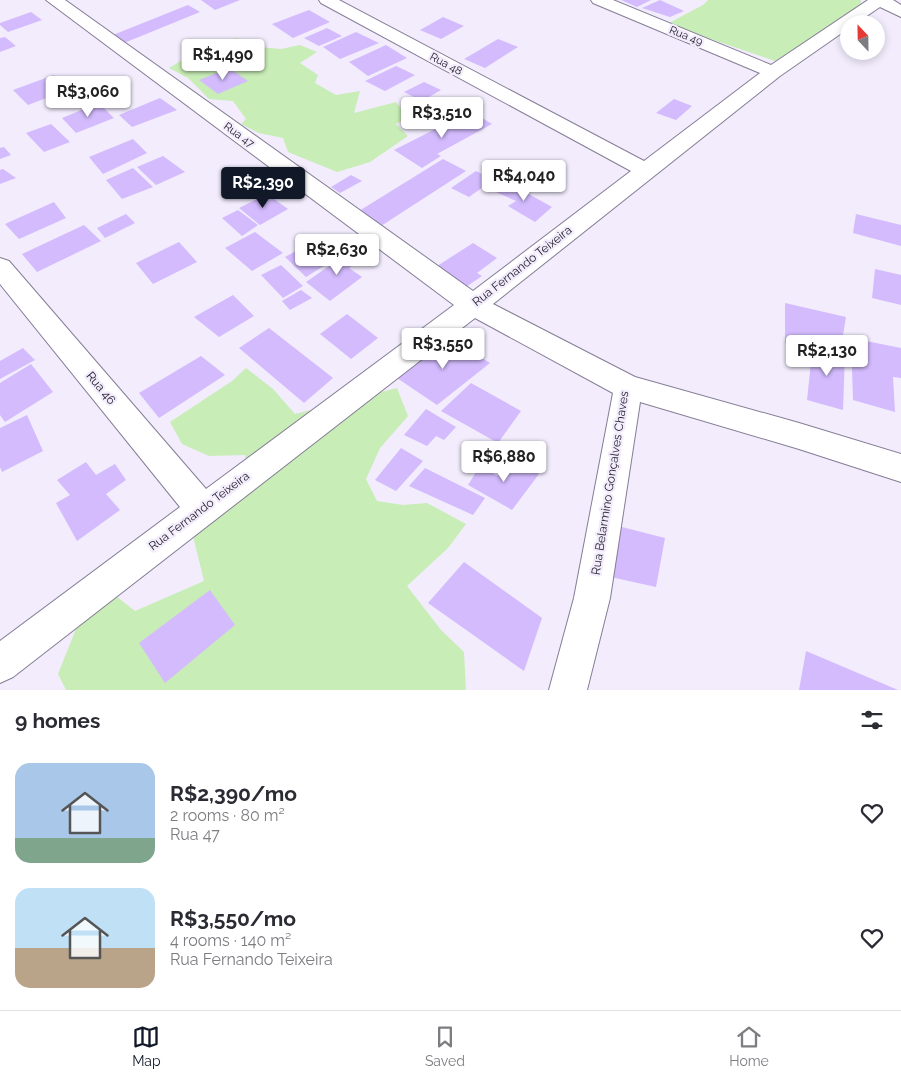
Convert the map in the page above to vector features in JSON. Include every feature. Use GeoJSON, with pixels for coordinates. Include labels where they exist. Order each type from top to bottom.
{"type":"FeatureCollection","features":[{"type":"Feature","properties":{"kind":"street","name":"Rua 47"},"geometry":{"type":"LineString","coordinates":[[54,0],[473,305]]}},
{"type":"Feature","properties":{"kind":"street","name":"Rua 48"},"geometry":{"type":"LineString","coordinates":[[328,0],[644,170]]}},
{"type":"Feature","properties":{"kind":"street","name":"Rua 49"},"geometry":{"type":"LineString","coordinates":[[599,0],[773,72]]}},
{"type":"Feature","properties":{"kind":"street","name":"Rua Fernando Teixeira"},"geometry":{"type":"LineString","coordinates":[[0,664],[473,305],[644,170],[773,72],[834,29],[880,0]]}},
{"type":"Feature","properties":{"kind":"street"},"geometry":{"type":"LineString","coordinates":[[880,0],[901,12]]}},
{"type":"Feature","properties":{"kind":"street","name":"Rua 46"},"geometry":{"type":"LineString","coordinates":[[0,267],[202,509]]}},
{"type":"Feature","properties":{"kind":"street","name":"Rua Belarmino Gonçalves Chaves"},"geometry":{"type":"LineString","coordinates":[[473,305],[628,387],[592,598],[568,690]]}},
{"type":"Feature","properties":{"kind":"street"},"geometry":{"type":"LineString","coordinates":[[628,387],[799,436],[901,468]]}},
{"type":"Feature","properties":{"kind":"green space"},"geometry":{"type":"Polygon","coordinates":[[[708,0],[861,1],[860,7],[847,15],[840,15],[840,20],[775,61],[667,24],[703,5],[708,0]]]}},
{"type":"Feature","properties":{"kind":"green space"},"geometry":{"type":"Polygon","coordinates":[[[236,38],[259,47],[281,49],[300,45],[317,52],[300,63],[318,75],[315,83],[336,95],[360,91],[354,113],[396,102],[408,117],[396,124],[408,136],[370,162],[337,172],[288,152],[283,138],[259,133],[241,124],[246,119],[233,101],[209,99],[188,78],[169,68],[207,45],[236,38]]]}},
{"type":"Feature","properties":{"kind":"green space"},"geometry":{"type":"Polygon","coordinates":[[[246,368],[273,389],[295,414],[397,388],[408,416],[380,448],[366,479],[377,501],[403,505],[427,503],[466,524],[448,548],[407,586],[441,630],[464,652],[466,690],[66,690],[58,674],[78,624],[112,593],[135,611],[204,581],[193,536],[249,480],[245,455],[209,456],[182,444],[170,422],[232,381],[246,368]]]}},
{"type":"Feature","properties":{"kind":"building"},"geometry":{"type":"Polygon","coordinates":[[[201,0],[240,0],[215,10],[201,0]]]}},
{"type":"Feature","properties":{"kind":"building"},"geometry":{"type":"Polygon","coordinates":[[[621,0],[651,0],[637,7],[621,0]]]}},
{"type":"Feature","properties":{"kind":"building"},"geometry":{"type":"Polygon","coordinates":[[[660,0],[684,11],[670,17],[642,8],[660,0]]]}},
{"type":"Feature","properties":{"kind":"building"},"geometry":{"type":"Polygon","coordinates":[[[188,5],[200,12],[124,43],[113,35],[188,5]]]}},
{"type":"Feature","properties":{"kind":"building"},"geometry":{"type":"Polygon","coordinates":[[[309,10],[330,22],[293,38],[272,24],[309,10]]]}},
{"type":"Feature","properties":{"kind":"building"},"geometry":{"type":"Polygon","coordinates":[[[31,12],[42,20],[8,32],[0,25],[0,23],[31,12]]]}},
{"type":"Feature","properties":{"kind":"building"},"geometry":{"type":"Polygon","coordinates":[[[443,17],[464,26],[441,39],[420,30],[443,17]]]}},
{"type":"Feature","properties":{"kind":"building"},"geometry":{"type":"Polygon","coordinates":[[[327,28],[342,36],[319,46],[304,38],[327,28]]]}},
{"type":"Feature","properties":{"kind":"building"},"geometry":{"type":"Polygon","coordinates":[[[356,32],[379,43],[340,59],[323,47],[356,32]]]}},
{"type":"Feature","properties":{"kind":"building"},"geometry":{"type":"Polygon","coordinates":[[[5,37],[16,46],[0,52],[0,38],[5,37]]]}},
{"type":"Feature","properties":{"kind":"building"},"geometry":{"type":"Polygon","coordinates":[[[498,39],[518,47],[485,68],[464,59],[498,39]]]}},
{"type":"Feature","properties":{"kind":"building"},"geometry":{"type":"Polygon","coordinates":[[[386,45],[407,58],[368,76],[349,62],[386,45]]]}},
{"type":"Feature","properties":{"kind":"building"},"geometry":{"type":"Polygon","coordinates":[[[396,66],[415,75],[385,91],[365,81],[396,66]]]}},
{"type":"Feature","properties":{"kind":"building"},"geometry":{"type":"Polygon","coordinates":[[[229,68],[248,81],[218,94],[199,80],[229,68]]]}},
{"type":"Feature","properties":{"kind":"building"},"geometry":{"type":"Polygon","coordinates":[[[54,75],[61,82],[70,79],[79,86],[88,82],[101,93],[66,108],[53,96],[75,87],[28,105],[13,90],[54,75]]]}},
{"type":"Feature","properties":{"kind":"building"},"geometry":{"type":"Polygon","coordinates":[[[424,82],[441,90],[422,101],[404,92],[424,82]]]}},
{"type":"Feature","properties":{"kind":"building"},"geometry":{"type":"Polygon","coordinates":[[[160,98],[177,110],[132,127],[119,115],[160,98]]]}},
{"type":"Feature","properties":{"kind":"building"},"geometry":{"type":"Polygon","coordinates":[[[674,99],[692,106],[676,120],[656,113],[674,99]]]}},
{"type":"Feature","properties":{"kind":"building"},"geometry":{"type":"Polygon","coordinates":[[[99,103],[114,118],[76,133],[62,118],[99,103]]]}},
{"type":"Feature","properties":{"kind":"building"},"geometry":{"type":"Polygon","coordinates":[[[471,111],[492,124],[437,154],[441,156],[422,168],[394,150],[471,111]]]}},
{"type":"Feature","properties":{"kind":"building"},"geometry":{"type":"Polygon","coordinates":[[[51,124],[70,142],[44,152],[26,133],[51,124]]]}},
{"type":"Feature","properties":{"kind":"building"},"geometry":{"type":"Polygon","coordinates":[[[133,139],[147,153],[103,174],[89,157],[133,139]]]}},
{"type":"Feature","properties":{"kind":"building"},"geometry":{"type":"Polygon","coordinates":[[[4,147],[11,155],[0,159],[0,148],[4,147]]]}},
{"type":"Feature","properties":{"kind":"building"},"geometry":{"type":"Polygon","coordinates":[[[163,156],[185,172],[156,185],[137,167],[163,156]]]}},
{"type":"Feature","properties":{"kind":"building"},"geometry":{"type":"Polygon","coordinates":[[[443,159],[466,171],[381,226],[359,211],[443,159]]]}},
{"type":"Feature","properties":{"kind":"building"},"geometry":{"type":"Polygon","coordinates":[[[133,168],[153,187],[122,199],[106,180],[133,168]]]}},
{"type":"Feature","properties":{"kind":"building"},"geometry":{"type":"Polygon","coordinates":[[[3,169],[16,178],[0,184],[0,170],[3,169]]]}},
{"type":"Feature","properties":{"kind":"building"},"geometry":{"type":"Polygon","coordinates":[[[476,171],[486,176],[482,178],[490,182],[469,197],[451,188],[476,171]]]}},
{"type":"Feature","properties":{"kind":"building"},"geometry":{"type":"Polygon","coordinates":[[[351,175],[362,181],[340,193],[331,187],[351,175]]]}},
{"type":"Feature","properties":{"kind":"building"},"geometry":{"type":"Polygon","coordinates":[[[507,182],[552,207],[535,222],[508,206],[516,201],[496,192],[507,182]]]}},
{"type":"Feature","properties":{"kind":"building"},"geometry":{"type":"Polygon","coordinates":[[[267,194],[288,209],[260,225],[239,208],[267,194]]]}},
{"type":"Feature","properties":{"kind":"building"},"geometry":{"type":"Polygon","coordinates":[[[54,202],[66,218],[19,239],[5,224],[54,202]]]}},
{"type":"Feature","properties":{"kind":"building"},"geometry":{"type":"Polygon","coordinates":[[[238,210],[258,225],[242,236],[222,218],[238,210]]]}},
{"type":"Feature","properties":{"kind":"building"},"geometry":{"type":"Polygon","coordinates":[[[126,214],[135,223],[105,238],[97,228],[126,214]]]}},
{"type":"Feature","properties":{"kind":"building"},"geometry":{"type":"Polygon","coordinates":[[[856,214],[901,225],[901,246],[853,233],[856,214]]]}},
{"type":"Feature","properties":{"kind":"building"},"geometry":{"type":"Polygon","coordinates":[[[84,225],[101,241],[37,272],[22,254],[84,225]]]}},
{"type":"Feature","properties":{"kind":"building"},"geometry":{"type":"Polygon","coordinates":[[[255,232],[283,253],[252,271],[225,248],[255,232]]]}},
{"type":"Feature","properties":{"kind":"building"},"geometry":{"type":"Polygon","coordinates":[[[325,235],[346,252],[306,277],[285,257],[325,235]]]}},
{"type":"Feature","properties":{"kind":"building"},"geometry":{"type":"Polygon","coordinates":[[[179,242],[197,262],[153,284],[136,263],[179,242]]]}},
{"type":"Feature","properties":{"kind":"building"},"geometry":{"type":"Polygon","coordinates":[[[473,243],[497,258],[477,273],[482,276],[466,287],[434,268],[473,243]]]}},
{"type":"Feature","properties":{"kind":"building"},"geometry":{"type":"Polygon","coordinates":[[[354,249],[365,256],[349,268],[362,277],[330,301],[306,282],[354,249]]]}},
{"type":"Feature","properties":{"kind":"building"},"geometry":{"type":"Polygon","coordinates":[[[281,265],[303,286],[283,298],[261,275],[281,265]]]}},
{"type":"Feature","properties":{"kind":"building"},"geometry":{"type":"Polygon","coordinates":[[[875,269],[901,275],[901,305],[872,298],[875,269]]]}},
{"type":"Feature","properties":{"kind":"building"},"geometry":{"type":"Polygon","coordinates":[[[301,290],[312,298],[290,310],[282,301],[301,290]]]}},
{"type":"Feature","properties":{"kind":"building"},"geometry":{"type":"Polygon","coordinates":[[[233,295],[254,316],[219,337],[194,317],[233,295]]]}},
{"type":"Feature","properties":{"kind":"building"},"geometry":{"type":"Polygon","coordinates":[[[785,303],[846,317],[842,341],[817,337],[797,349],[785,343],[785,303]]]}},
{"type":"Feature","properties":{"kind":"building"},"geometry":{"type":"Polygon","coordinates":[[[347,314],[378,338],[351,359],[320,334],[347,314]]]}},
{"type":"Feature","properties":{"kind":"building"},"geometry":{"type":"Polygon","coordinates":[[[269,328],[333,378],[304,403],[239,348],[269,328]]]}},
{"type":"Feature","properties":{"kind":"building"},"geometry":{"type":"Polygon","coordinates":[[[447,336],[490,363],[437,405],[397,378],[447,336]]]}},
{"type":"Feature","properties":{"kind":"building"},"geometry":{"type":"Polygon","coordinates":[[[851,338],[901,348],[901,378],[893,377],[895,412],[853,400],[851,338]]]}},
{"type":"Feature","properties":{"kind":"building"},"geometry":{"type":"Polygon","coordinates":[[[813,343],[845,352],[843,410],[807,400],[813,343]]]}},
{"type":"Feature","properties":{"kind":"building"},"geometry":{"type":"Polygon","coordinates":[[[23,348],[35,360],[0,379],[0,361],[23,348]]]}},
{"type":"Feature","properties":{"kind":"building"},"geometry":{"type":"Polygon","coordinates":[[[201,356],[225,375],[159,418],[139,393],[201,356]]]}},
{"type":"Feature","properties":{"kind":"building"},"geometry":{"type":"Polygon","coordinates":[[[31,364],[53,392],[5,422],[0,415],[0,383],[31,364]]]}},
{"type":"Feature","properties":{"kind":"building"},"geometry":{"type":"Polygon","coordinates":[[[471,383],[521,411],[498,443],[441,411],[471,383]]]}},
{"type":"Feature","properties":{"kind":"building"},"geometry":{"type":"Polygon","coordinates":[[[426,409],[456,427],[444,440],[436,436],[427,446],[404,435],[426,409]]]}},
{"type":"Feature","properties":{"kind":"building"},"geometry":{"type":"Polygon","coordinates":[[[27,415],[43,451],[2,472],[0,467],[0,428],[27,415]]]}},
{"type":"Feature","properties":{"kind":"building"},"geometry":{"type":"Polygon","coordinates":[[[401,448],[423,461],[396,491],[375,480],[401,448]]]}},
{"type":"Feature","properties":{"kind":"building"},"geometry":{"type":"Polygon","coordinates":[[[512,459],[539,474],[512,510],[468,485],[481,464],[497,476],[512,459]]]}},
{"type":"Feature","properties":{"kind":"building"},"geometry":{"type":"Polygon","coordinates":[[[86,462],[96,475],[115,464],[126,480],[106,494],[120,510],[77,541],[56,503],[70,495],[57,480],[86,462]]]}},
{"type":"Feature","properties":{"kind":"building"},"geometry":{"type":"Polygon","coordinates":[[[425,468],[485,498],[473,515],[409,486],[425,468]]]}},
{"type":"Feature","properties":{"kind":"building"},"geometry":{"type":"Polygon","coordinates":[[[614,525],[665,538],[656,587],[606,576],[614,525]]]}},
{"type":"Feature","properties":{"kind":"building"},"geometry":{"type":"Polygon","coordinates":[[[464,562],[542,618],[524,671],[428,603],[464,562]]]}},
{"type":"Feature","properties":{"kind":"building"},"geometry":{"type":"Polygon","coordinates":[[[210,590],[235,625],[165,683],[139,643],[210,590]]]}},
{"type":"Feature","properties":{"kind":"building"},"geometry":{"type":"Polygon","coordinates":[[[806,651],[898,690],[799,690],[806,651]]]}}]}
